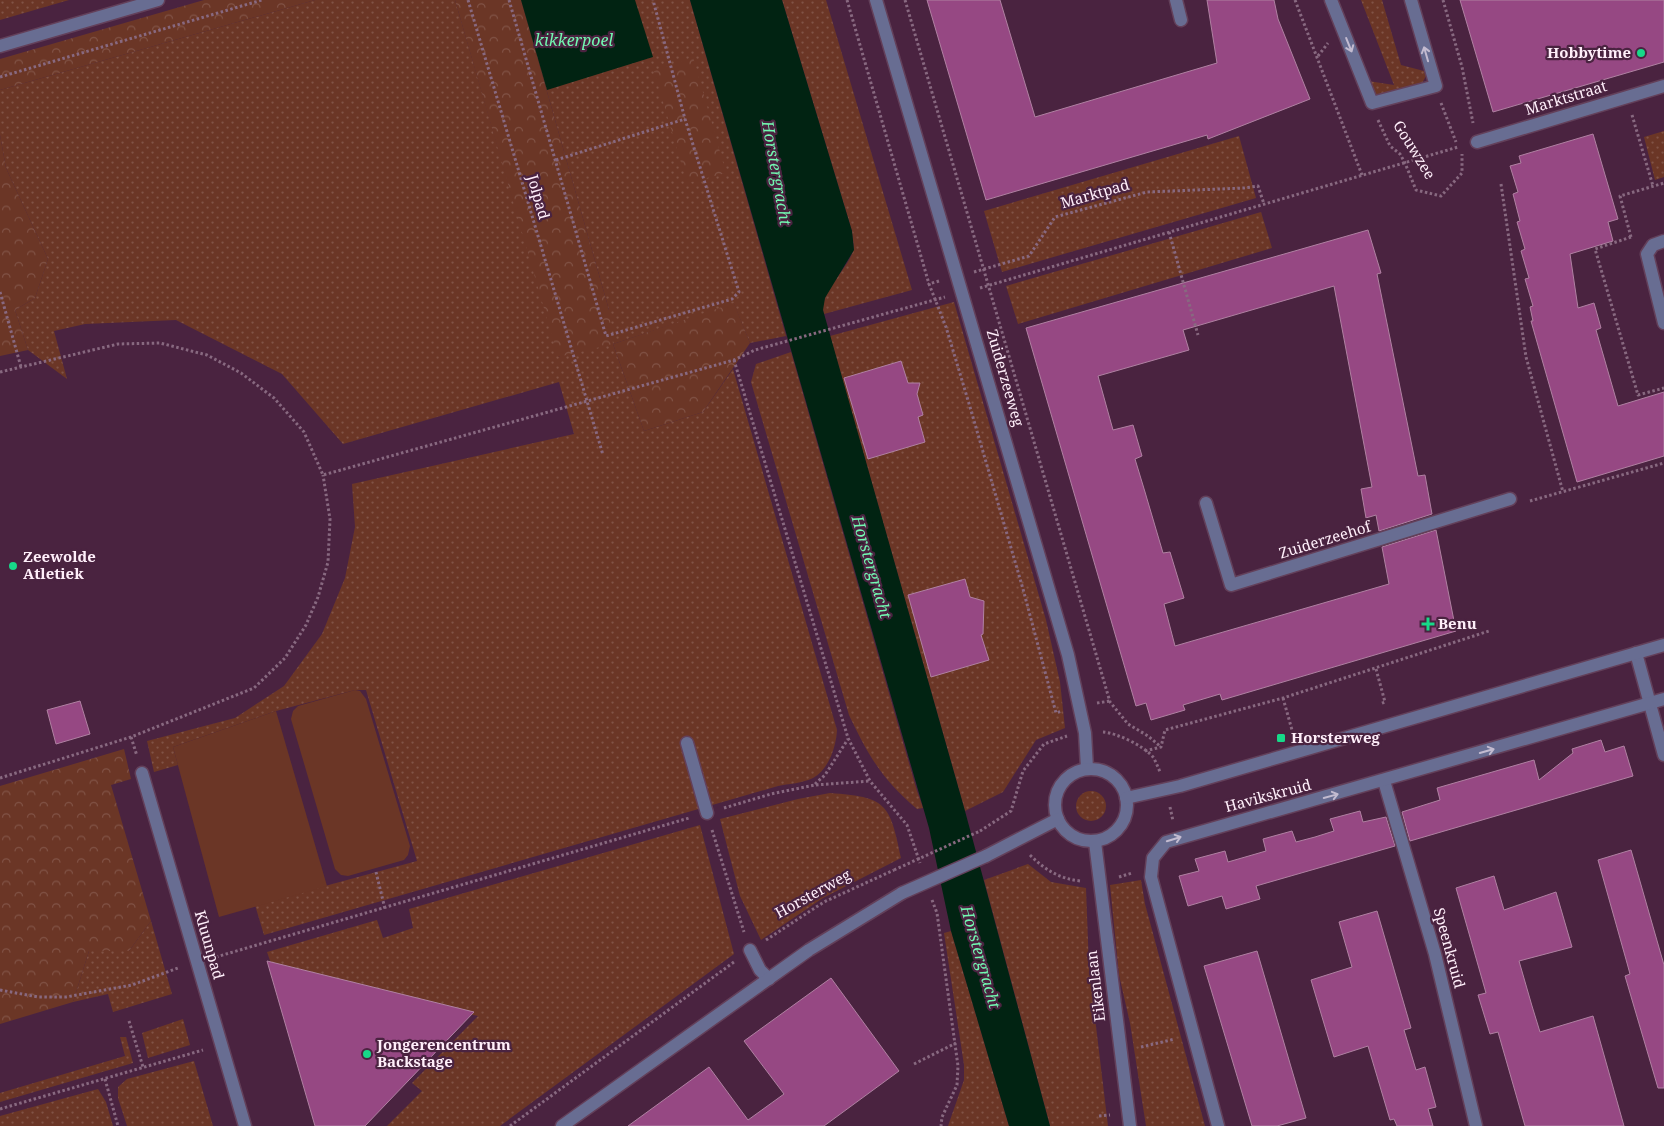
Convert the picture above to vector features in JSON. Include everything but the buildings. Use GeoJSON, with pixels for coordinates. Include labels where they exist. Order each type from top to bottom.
{"type":"FeatureCollection","features":[{"type":"Feature","properties":{"kind":"street"},"geometry":{"type":"LineString","coordinates":[[0,46],[158,0]]}},
{"type":"Feature","properties":{"kind":"street","name":"Zuiderzeeweg"},"geometry":{"type":"LineString","coordinates":[[876,0],[964,293],[1068,655],[1085,733],[1087,768]]}},
{"type":"Feature","properties":{"kind":"street"},"geometry":{"type":"LineString","coordinates":[[1176,0],[1181,20]]}},
{"type":"Feature","properties":{"kind":"street"},"geometry":{"type":"LineString","coordinates":[[1331,0],[1372,103]]}},
{"type":"Feature","properties":{"kind":"street"},"geometry":{"type":"LineString","coordinates":[[1411,0],[1436,86]]}},
{"type":"Feature","properties":{"kind":"street","name":"Gouwzee"},"geometry":{"type":"LineString","coordinates":[[1372,103],[1436,86]]}},
{"type":"Feature","properties":{"kind":"street","name":"Marktstraat"},"geometry":{"type":"LineString","coordinates":[[1477,142],[1664,86]]}},
{"type":"Feature","properties":{"kind":"street"},"geometry":{"type":"LineString","coordinates":[[1664,241],[1654,245],[1647,254],[1664,320]]}},
{"type":"Feature","properties":{"kind":"street","name":"Zuiderzeehof"},"geometry":{"type":"LineString","coordinates":[[1206,504],[1231,585],[1510,500]]}},
{"type":"Feature","properties":{"kind":"street"},"geometry":{"type":"LineString","coordinates":[[1126,798],[1180,786],[1664,645]]}},
{"type":"Feature","properties":{"kind":"street"},"geometry":{"type":"LineString","coordinates":[[1636,654],[1664,755]]}},
{"type":"Feature","properties":{"kind":"street","name":"Havikskruid"},"geometry":{"type":"LineString","coordinates":[[1218,1126],[1151,877],[1153,858],[1166,842],[1664,700]]}},
{"type":"Feature","properties":{"kind":"street"},"geometry":{"type":"LineString","coordinates":[[687,743],[707,813]]}},
{"type":"Feature","properties":{"kind":"street"},"geometry":{"type":"LineString","coordinates":[[1087,768],[1105,771],[1116,779],[1123,788],[1126,798],[1126,817],[1121,827],[1113,835],[1094,842],[1080,840],[1067,834],[1058,819],[1055,809],[1059,788],[1070,776],[1087,768]]}},
{"type":"Feature","properties":{"kind":"street","name":"Kluunpad"},"geometry":{"type":"LineString","coordinates":[[142,773],[245,1126]]}},
{"type":"Feature","properties":{"kind":"street","name":"Speenkruid"},"geometry":{"type":"LineString","coordinates":[[1384,781],[1435,954],[1476,1126]]}},
{"type":"Feature","properties":{"kind":"street"},"geometry":{"type":"LineString","coordinates":[[562,1126],[809,950],[902,893],[986,856],[1058,819]]}},
{"type":"Feature","properties":{"kind":"street","name":"Eikenlaan"},"geometry":{"type":"LineString","coordinates":[[1094,842],[1130,1126]]}},
{"type":"Feature","properties":{"kind":"street"},"geometry":{"type":"LineString","coordinates":[[750,950],[760,970],[769,978]]}},
{"type":"Feature","properties":{"kind":"path"},"geometry":{"type":"LineString","coordinates":[[0,76],[262,0]]}},
{"type":"Feature","properties":{"kind":"path","name":"Jolpad"},"geometry":{"type":"LineString","coordinates":[[468,0],[604,455]]}},
{"type":"Feature","properties":{"kind":"path"},"geometry":{"type":"LineString","coordinates":[[509,0],[606,336],[732,299],[738,292],[685,119],[653,0]]}},
{"type":"Feature","properties":{"kind":"path"},"geometry":{"type":"LineString","coordinates":[[847,0],[929,284],[936,298],[1023,589],[1056,713],[1110,700]]}},
{"type":"Feature","properties":{"kind":"path"},"geometry":{"type":"LineString","coordinates":[[905,0],[1110,700],[1128,724],[1148,736],[1161,747]]}},
{"type":"Feature","properties":{"kind":"path"},"geometry":{"type":"LineString","coordinates":[[1295,0],[1362,175]]}},
{"type":"Feature","properties":{"kind":"path"},"geometry":{"type":"LineString","coordinates":[[1443,0],[1462,67],[1477,142]]}},
{"type":"Feature","properties":{"kind":"path","name":"Gouwzee"},"geometry":{"type":"LineString","coordinates":[[1372,103],[1390,146],[1400,154],[1405,162],[1416,190],[1441,196],[1462,173],[1463,157],[1443,111],[1436,86]]}},
{"type":"Feature","properties":{"kind":"path"},"geometry":{"type":"LineString","coordinates":[[1626,97],[1653,186]]}},
{"type":"Feature","properties":{"kind":"path"},"geometry":{"type":"LineString","coordinates":[[556,160],[685,119]]}},
{"type":"Feature","properties":{"kind":"path"},"geometry":{"type":"LineString","coordinates":[[323,475],[734,360],[756,350],[936,298],[964,293],[1459,147]]}},
{"type":"Feature","properties":{"kind":"path"},"geometry":{"type":"LineString","coordinates":[[1651,248],[1631,237],[1620,196],[1664,183]]}},
{"type":"Feature","properties":{"kind":"path"},"geometry":{"type":"LineString","coordinates":[[1501,184],[1526,356],[1564,492]]}},
{"type":"Feature","properties":{"kind":"path","name":"Marktpad"},"geometry":{"type":"LineString","coordinates":[[929,284],[1029,256],[1056,217],[1147,192],[1258,186],[1264,204]]}},
{"type":"Feature","properties":{"kind":"path"},"geometry":{"type":"LineString","coordinates":[[1170,232],[1198,334]]}},
{"type":"Feature","properties":{"kind":"path"},"geometry":{"type":"LineString","coordinates":[[1631,237],[1595,249],[1638,395],[1664,388]]}},
{"type":"Feature","properties":{"kind":"path"},"geometry":{"type":"LineString","coordinates":[[0,292],[21,367]]}},
{"type":"Feature","properties":{"kind":"path"},"geometry":{"type":"LineString","coordinates":[[0,372],[118,344],[160,343],[206,355],[241,373],[274,398],[304,432],[323,475],[330,519],[328,562],[318,597],[306,625],[285,658],[254,688],[131,738],[0,778]]}},
{"type":"Feature","properties":{"kind":"path"},"geometry":{"type":"LineString","coordinates":[[734,360],[848,738],[870,781],[908,825],[922,869]]}},
{"type":"Feature","properties":{"kind":"path"},"geometry":{"type":"LineString","coordinates":[[1529,501],[1664,463]]}},
{"type":"Feature","properties":{"kind":"path"},"geometry":{"type":"LineString","coordinates":[[1161,747],[1165,730],[1284,698],[1489,631]]}},
{"type":"Feature","properties":{"kind":"path"},"geometry":{"type":"LineString","coordinates":[[1376,669],[1385,702],[1380,704]]}},
{"type":"Feature","properties":{"kind":"path"},"geometry":{"type":"LineString","coordinates":[[1284,698],[1292,730]]}},
{"type":"Feature","properties":{"kind":"path"},"geometry":{"type":"LineString","coordinates":[[1131,742],[1121,736],[1106,732],[1064,737],[1044,744],[1023,771],[1011,811],[1029,854],[1042,867],[1067,880],[1114,879],[1136,872],[1152,863]]}},
{"type":"Feature","properties":{"kind":"path"},"geometry":{"type":"LineString","coordinates":[[815,784],[825,775],[848,738]]}},
{"type":"Feature","properties":{"kind":"path"},"geometry":{"type":"LineString","coordinates":[[1145,751],[1161,747]]}},
{"type":"Feature","properties":{"kind":"path"},"geometry":{"type":"LineString","coordinates":[[0,990],[38,998],[66,998],[132,985],[198,962],[386,909],[771,794],[815,784],[870,781]]}},
{"type":"Feature","properties":{"kind":"path","name":"Horsterweg"},"geometry":{"type":"LineString","coordinates":[[510,1126],[750,950],[824,902],[980,831],[1011,811]]}},
{"type":"Feature","properties":{"kind":"path"},"geometry":{"type":"LineString","coordinates":[[707,813],[750,950]]}},
{"type":"Feature","properties":{"kind":"path"},"geometry":{"type":"LineString","coordinates":[[376,872],[386,909]]}},
{"type":"Feature","properties":{"kind":"path"},"geometry":{"type":"LineString","coordinates":[[931,896],[937,913],[958,1066],[957,1085],[942,1117],[941,1126]]}},
{"type":"Feature","properties":{"kind":"path"},"geometry":{"type":"LineString","coordinates":[[129,1021],[143,1067]]}},
{"type":"Feature","properties":{"kind":"path"},"geometry":{"type":"LineString","coordinates":[[1141,1047],[1192,1034]]}},
{"type":"Feature","properties":{"kind":"path"},"geometry":{"type":"LineString","coordinates":[[914,1064],[956,1043]]}},
{"type":"Feature","properties":{"kind":"path"},"geometry":{"type":"LineString","coordinates":[[0,1108],[221,1044]]}},
{"type":"Feature","properties":{"kind":"path"},"geometry":{"type":"LineString","coordinates":[[105,1078],[118,1126]]}},
{"type":"Feature","properties":{"kind":"green space"},"geometry":{"type":"Polygon","coordinates":[[[0,0],[69,0],[0,20],[0,0]]]}},
{"type":"Feature","properties":{"kind":"green space"},"geometry":{"type":"Polygon","coordinates":[[[204,0],[315,0],[0,90],[0,59],[204,0]]]}},
{"type":"Feature","properties":{"kind":"green space"},"geometry":{"type":"Polygon","coordinates":[[[315,0],[455,0],[559,357],[609,310],[521,0],[690,0],[786,336],[750,343],[734,304],[613,344],[644,431],[703,412],[733,369],[837,730],[831,757],[819,774],[809,780],[778,786],[264,935],[255,905],[417,861],[366,690],[355,690],[276,711],[173,747],[178,765],[154,772],[147,741],[235,718],[284,686],[322,634],[345,578],[355,527],[352,484],[574,434],[559,382],[343,444],[282,374],[176,320],[85,324],[54,331],[67,379],[28,350],[15,310],[35,298],[48,259],[6,168],[0,135],[0,90],[315,0]]]}},
{"type":"Feature","properties":{"kind":"green space"},"geometry":{"type":"Polygon","coordinates":[[[455,0],[521,0],[609,310],[613,344],[558,357],[455,0]]]}},
{"type":"Feature","properties":{"kind":"green space"},"geometry":{"type":"Polygon","coordinates":[[[782,0],[826,0],[912,290],[824,314],[825,299],[850,258],[854,244],[852,231],[782,0]]]}},
{"type":"Feature","properties":{"kind":"green space"},"geometry":{"type":"Polygon","coordinates":[[[1361,0],[1382,0],[1401,65],[1424,71],[1426,76],[1421,85],[1382,96],[1373,93],[1368,81],[1394,85],[1361,0]]]}},
{"type":"Feature","properties":{"kind":"green space"},"geometry":{"type":"Polygon","coordinates":[[[693,57],[726,173],[687,183],[654,71],[693,57]]]}},
{"type":"Feature","properties":{"kind":"green space"},"geometry":{"type":"Polygon","coordinates":[[[1664,131],[1664,177],[1655,180],[1644,137],[1664,131]]]}},
{"type":"Feature","properties":{"kind":"green space"},"geometry":{"type":"Polygon","coordinates":[[[0,135],[6,168],[48,259],[35,298],[15,310],[28,350],[0,356],[0,135]]]}},
{"type":"Feature","properties":{"kind":"green space"},"geometry":{"type":"Polygon","coordinates":[[[1239,136],[1256,198],[1002,272],[984,211],[1239,136]]]}},
{"type":"Feature","properties":{"kind":"green space"},"geometry":{"type":"Polygon","coordinates":[[[1261,212],[1272,248],[1018,324],[1006,286],[1261,212]]]}},
{"type":"Feature","properties":{"kind":"green space"},"geometry":{"type":"Polygon","coordinates":[[[954,302],[1046,620],[1060,682],[1065,728],[1036,740],[1003,792],[965,811],[830,336],[954,302]]]}},
{"type":"Feature","properties":{"kind":"green space"},"geometry":{"type":"Polygon","coordinates":[[[734,303],[750,343],[703,412],[644,431],[613,344],[734,303]]]}},
{"type":"Feature","properties":{"kind":"green space"},"geometry":{"type":"Polygon","coordinates":[[[791,352],[923,808],[917,809],[885,777],[863,743],[849,715],[751,382],[756,364],[791,352]]]}},
{"type":"Feature","properties":{"kind":"green space"},"geometry":{"type":"Polygon","coordinates":[[[355,690],[360,691],[366,699],[410,846],[408,855],[404,860],[348,876],[341,875],[335,869],[291,719],[293,711],[298,706],[355,690]]]}},
{"type":"Feature","properties":{"kind":"green space"},"geometry":{"type":"Polygon","coordinates":[[[276,711],[327,886],[219,917],[173,747],[276,711]]]}},
{"type":"Feature","properties":{"kind":"green space"},"geometry":{"type":"Polygon","coordinates":[[[124,749],[131,779],[111,785],[151,921],[129,951],[89,951],[73,1002],[0,1024],[0,786],[124,749]]]}},
{"type":"Feature","properties":{"kind":"green space"},"geometry":{"type":"Polygon","coordinates":[[[1091,791],[1102,795],[1106,806],[1102,817],[1091,821],[1080,817],[1076,806],[1080,795],[1091,791]]]}},
{"type":"Feature","properties":{"kind":"green space"},"geometry":{"type":"Polygon","coordinates":[[[830,793],[863,797],[882,806],[893,825],[901,858],[823,898],[761,940],[740,896],[720,819],[798,799],[830,793]]]}},
{"type":"Feature","properties":{"kind":"green space"},"geometry":{"type":"Polygon","coordinates":[[[700,825],[734,954],[500,1126],[387,1126],[422,1091],[412,1083],[478,1016],[274,972],[267,952],[377,920],[383,938],[413,928],[409,909],[700,825]]]}},
{"type":"Feature","properties":{"kind":"green space"},"geometry":{"type":"Polygon","coordinates":[[[1028,864],[1051,882],[1086,888],[1089,968],[1108,1126],[1050,1126],[984,880],[1028,864]]]}},
{"type":"Feature","properties":{"kind":"green space"},"geometry":{"type":"Polygon","coordinates":[[[1141,880],[1145,904],[1205,1126],[1146,1126],[1130,1023],[1119,975],[1110,885],[1141,880]]]}},
{"type":"Feature","properties":{"kind":"green space"},"geometry":{"type":"Polygon","coordinates":[[[151,921],[172,994],[113,1012],[108,994],[73,1002],[89,951],[129,951],[151,921]]]}},
{"type":"Feature","properties":{"kind":"green space"},"geometry":{"type":"Polygon","coordinates":[[[951,931],[1009,1126],[948,1126],[964,1080],[964,1065],[944,933],[951,931]]]}},
{"type":"Feature","properties":{"kind":"green space"},"geometry":{"type":"Polygon","coordinates":[[[183,1019],[190,1045],[148,1058],[142,1033],[183,1019]]]}},
{"type":"Feature","properties":{"kind":"green space"},"geometry":{"type":"Polygon","coordinates":[[[120,1037],[126,1037],[133,1063],[0,1102],[0,1093],[125,1056],[120,1037]]]}},
{"type":"Feature","properties":{"kind":"green space"},"geometry":{"type":"Polygon","coordinates":[[[194,1061],[213,1126],[127,1126],[118,1098],[118,1087],[127,1079],[194,1061]]]}},
{"type":"Feature","properties":{"kind":"green space"},"geometry":{"type":"Polygon","coordinates":[[[98,1089],[106,1102],[113,1126],[0,1126],[0,1116],[98,1089]]]}},
{"type":"Feature","properties":{"kind":"water","name":"kikkerpoel"},"geometry":{"type":"Polygon","coordinates":[[[521,0],[635,0],[653,57],[547,90],[521,0]]]}},
{"type":"Feature","properties":{"kind":"water","name":"Horstergracht"},"geometry":{"type":"Polygon","coordinates":[[[690,0],[782,0],[852,231],[854,250],[825,298],[823,310],[965,811],[1050,1126],[1009,1126],[951,931],[929,828],[690,0]]]}},
{"type":"Feature","properties":{"kind":"place","name":"Hobbytime"},"geometry":{"type":"Point","coordinates":[1641,53]}},
{"type":"Feature","properties":{"kind":"place","name":"Zeewolde Atletiek"},"geometry":{"type":"Point","coordinates":[13,566]}},
{"type":"Feature","properties":{"kind":"place","name":"Benu"},"geometry":{"type":"Point","coordinates":[1428,624]}},
{"type":"Feature","properties":{"kind":"place","name":"Horsterweg"},"geometry":{"type":"Point","coordinates":[1281,738]}},
{"type":"Feature","properties":{"kind":"place","name":"Jongerencentrum Backstage"},"geometry":{"type":"Point","coordinates":[367,1054]}}]}
